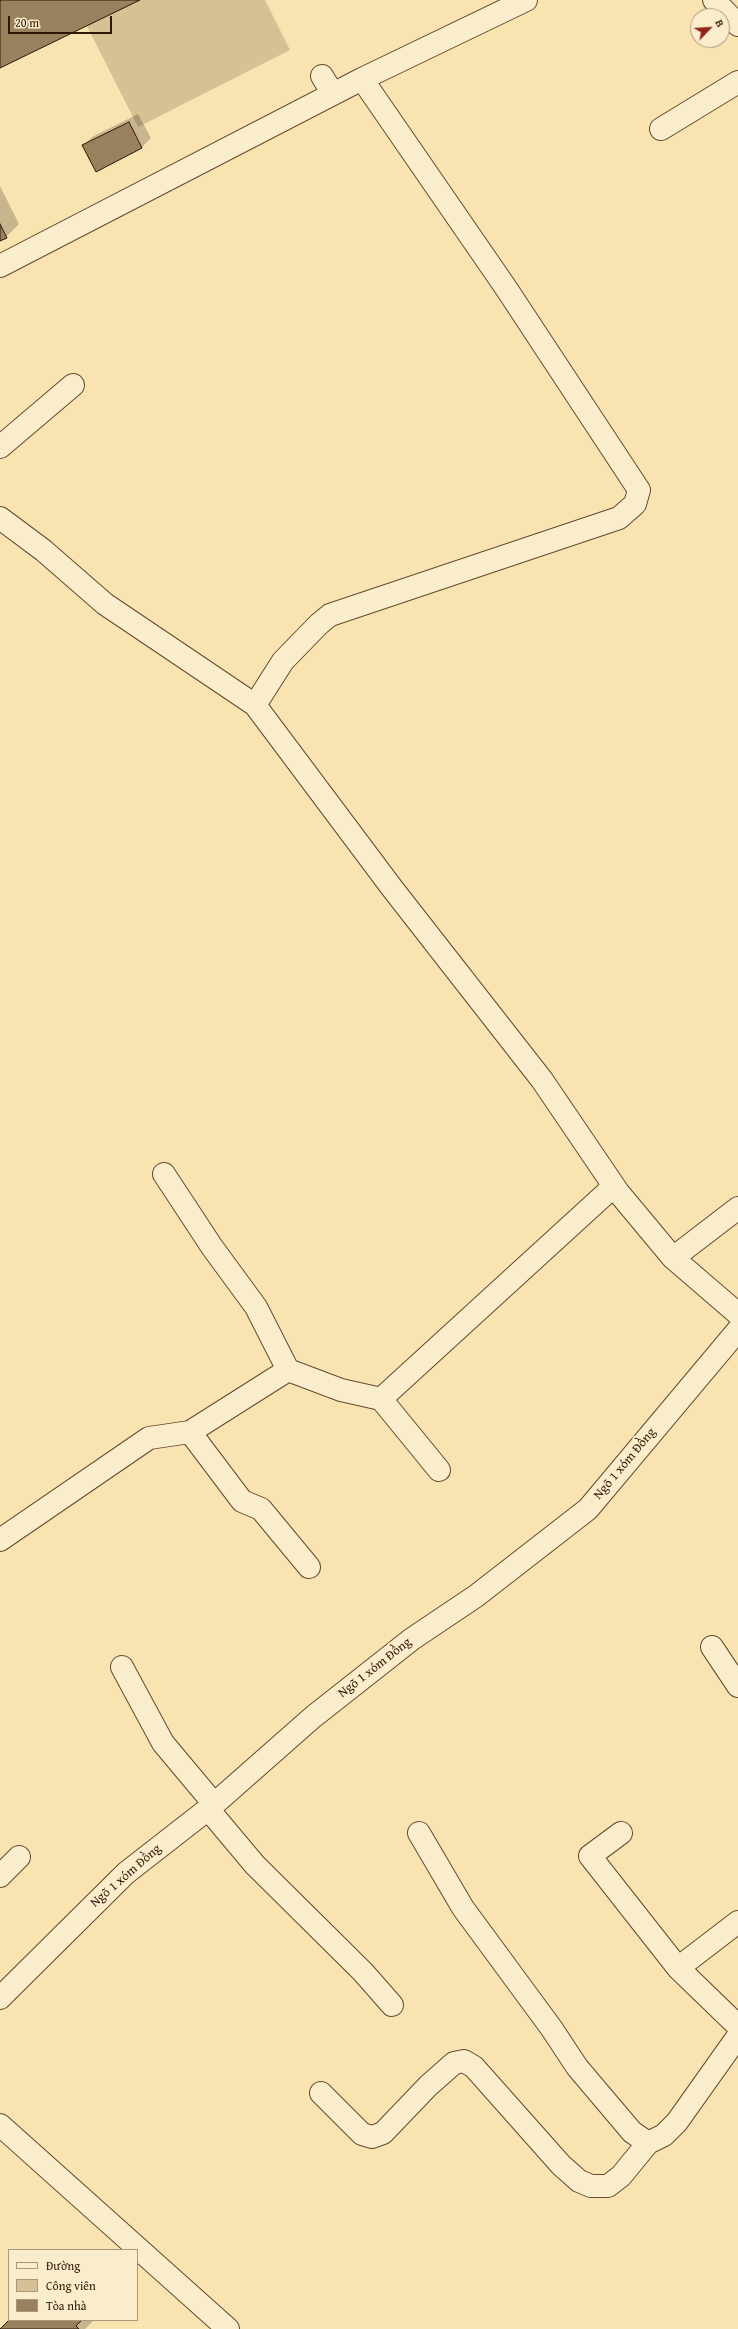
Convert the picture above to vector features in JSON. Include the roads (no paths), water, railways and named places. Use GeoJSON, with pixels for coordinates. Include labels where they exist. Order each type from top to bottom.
{"type":"FeatureCollection","features":[{"type":"Feature","properties":{"kind":"street"},"geometry":{"type":"LineString","coordinates":[[0,266],[82,217],[526,0]]}},
{"type":"Feature","properties":{"kind":"street"},"geometry":{"type":"LineString","coordinates":[[714,0],[738,24]]}},
{"type":"Feature","properties":{"kind":"street"},"geometry":{"type":"LineString","coordinates":[[322,76],[333,94]]}},
{"type":"Feature","properties":{"kind":"street"},"geometry":{"type":"LineString","coordinates":[[255,705],[283,661],[319,624],[330,615],[620,518],[635,504],[639,490],[506,288],[362,79]]}},
{"type":"Feature","properties":{"kind":"street"},"geometry":{"type":"LineString","coordinates":[[661,129],[738,82]]}},
{"type":"Feature","properties":{"kind":"street"},"geometry":{"type":"LineString","coordinates":[[0,447],[73,385]]}},
{"type":"Feature","properties":{"kind":"street"},"geometry":{"type":"LineString","coordinates":[[0,518],[43,550],[105,604],[255,705],[392,888],[542,1080],[614,1186],[673,1258],[738,1314]]}},
{"type":"Feature","properties":{"kind":"street"},"geometry":{"type":"LineString","coordinates":[[164,1174],[212,1247],[256,1307],[288,1370],[341,1390],[381,1399],[439,1470]]}},
{"type":"Feature","properties":{"kind":"street"},"geometry":{"type":"LineString","coordinates":[[381,1399],[614,1186]]}},
{"type":"Feature","properties":{"kind":"street"},"geometry":{"type":"LineString","coordinates":[[673,1258],[738,1208]]}},
{"type":"Feature","properties":{"kind":"street","name":"Ngõ 1 xóm Đồng"},"geometry":{"type":"LineString","coordinates":[[0,1998],[126,1873],[211,1806],[313,1717],[412,1639],[476,1596],[588,1509],[738,1330]]}},
{"type":"Feature","properties":{"kind":"street"},"geometry":{"type":"LineString","coordinates":[[0,1540],[149,1438],[190,1432],[288,1370]]}},
{"type":"Feature","properties":{"kind":"street"},"geometry":{"type":"LineString","coordinates":[[190,1432],[242,1501],[261,1509],[309,1567]]}},
{"type":"Feature","properties":{"kind":"street"},"geometry":{"type":"LineString","coordinates":[[712,1647],[738,1686]]}},
{"type":"Feature","properties":{"kind":"street"},"geometry":{"type":"LineString","coordinates":[[122,1667],[163,1743],[255,1866],[363,1972],[392,2005]]}},
{"type":"Feature","properties":{"kind":"street"},"geometry":{"type":"LineString","coordinates":[[419,1833],[463,1908],[552,2029],[577,2067],[632,2132],[648,2143]]}},
{"type":"Feature","properties":{"kind":"street"},"geometry":{"type":"LineString","coordinates":[[621,1833],[590,1856],[678,1968],[738,2026]]}},
{"type":"Feature","properties":{"kind":"street"},"geometry":{"type":"LineString","coordinates":[[1,1874],[19,1858]]}},
{"type":"Feature","properties":{"kind":"street"},"geometry":{"type":"LineString","coordinates":[[678,1968],[738,1922]]}},
{"type":"Feature","properties":{"kind":"street"},"geometry":{"type":"LineString","coordinates":[[321,2093],[362,2134],[372,2137],[383,2133],[428,2086],[454,2063],[464,2061],[474,2067],[561,2165],[579,2180],[590,2186],[608,2186],[621,2176],[648,2143],[664,2135],[677,2122],[738,2036]]}},
{"type":"Feature","properties":{"kind":"street"},"geometry":{"type":"LineString","coordinates":[[0,2125],[228,2329]]}}]}
